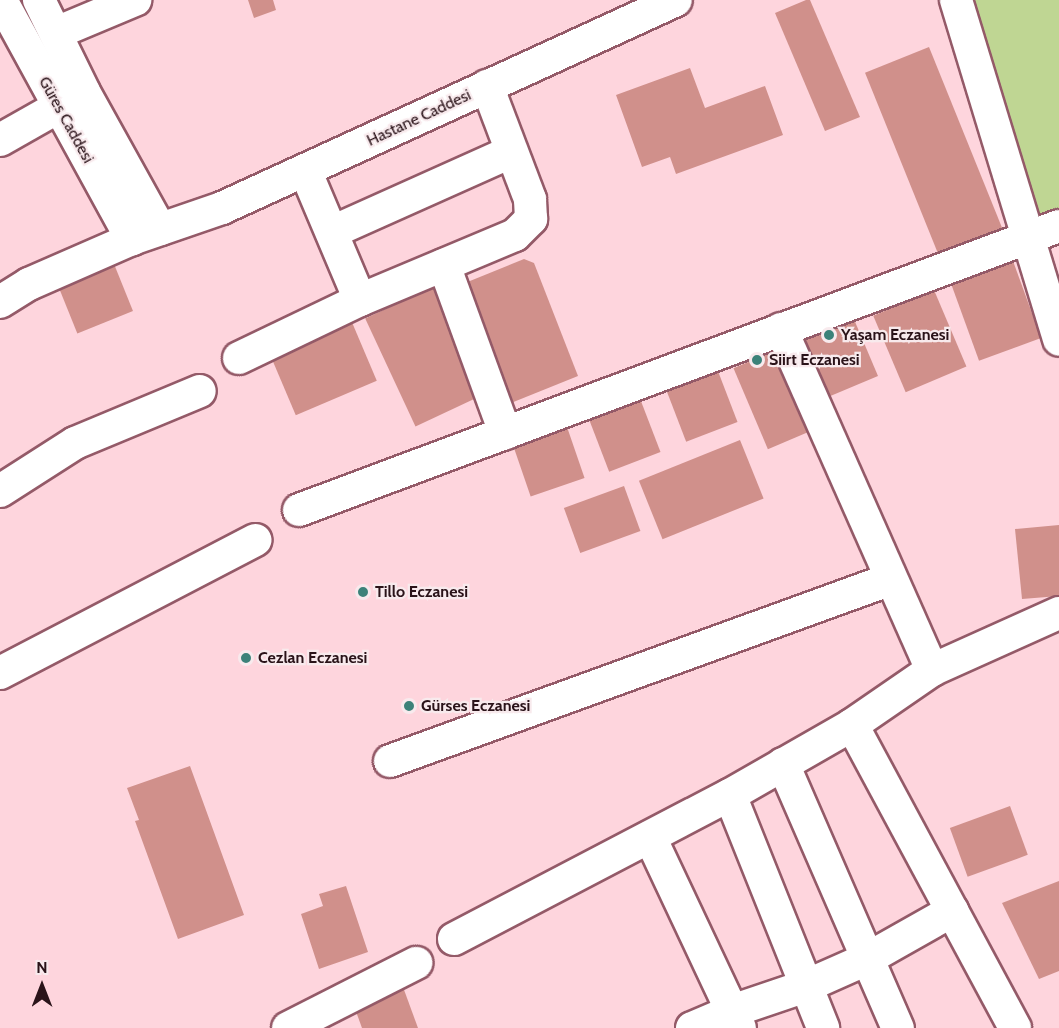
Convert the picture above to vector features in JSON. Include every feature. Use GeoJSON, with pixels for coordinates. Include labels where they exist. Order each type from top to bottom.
{"type":"FeatureCollection","features":[{"type":"Feature","properties":{"kind":"street","name":"Güres Caddesi"},"geometry":{"type":"LineString","coordinates":[[1,0],[71,99]]}},
{"type":"Feature","properties":{"kind":"street"},"geometry":{"type":"LineString","coordinates":[[39,0],[56,33],[71,99],[146,234]]}},
{"type":"Feature","properties":{"kind":"street"},"geometry":{"type":"LineString","coordinates":[[56,33],[135,0]]}},
{"type":"Feature","properties":{"kind":"street","name":"Hastane Caddesi"},"geometry":{"type":"LineString","coordinates":[[0,302],[29,284],[146,234],[222,208],[676,0]]}},
{"type":"Feature","properties":{"kind":"street"},"geometry":{"type":"LineString","coordinates":[[956,0],[1059,340]]}},
{"type":"Feature","properties":{"kind":"street"},"geometry":{"type":"LineString","coordinates":[[239,358],[360,300],[516,235],[531,219],[530,199],[487,87]]}},
{"type":"Feature","properties":{"kind":"street"},"geometry":{"type":"LineString","coordinates":[[0,140],[71,99]]}},
{"type":"Feature","properties":{"kind":"street"},"geometry":{"type":"LineString","coordinates":[[332,232],[511,152]]}},
{"type":"Feature","properties":{"kind":"street"},"geometry":{"type":"LineString","coordinates":[[305,170],[360,300]]}},
{"type":"Feature","properties":{"kind":"street"},"geometry":{"type":"LineString","coordinates":[[299,510],[1059,226]]}},
{"type":"Feature","properties":{"kind":"street"},"geometry":{"type":"LineString","coordinates":[[444,265],[505,433]]}},
{"type":"Feature","properties":{"kind":"street"},"geometry":{"type":"LineString","coordinates":[[781,329],[932,670]]}},
{"type":"Feature","properties":{"kind":"street"},"geometry":{"type":"LineString","coordinates":[[0,491],[75,442],[200,391]]}},
{"type":"Feature","properties":{"kind":"street"},"geometry":{"type":"LineString","coordinates":[[0,672],[256,540]]}},
{"type":"Feature","properties":{"kind":"street"},"geometry":{"type":"LineString","coordinates":[[390,761],[891,579]]}},
{"type":"Feature","properties":{"kind":"street"},"geometry":{"type":"LineString","coordinates":[[454,939],[730,795],[852,725],[932,670],[1059,613]]}},
{"type":"Feature","properties":{"kind":"street"},"geometry":{"type":"LineString","coordinates":[[852,725],[1015,1028]]}},
{"type":"Feature","properties":{"kind":"street"},"geometry":{"type":"LineString","coordinates":[[783,764],[898,1028]]}},
{"type":"Feature","properties":{"kind":"street"},"geometry":{"type":"LineString","coordinates":[[730,795],[823,1028]]}},
{"type":"Feature","properties":{"kind":"street"},"geometry":{"type":"LineString","coordinates":[[650,837],[736,1019]]}},
{"type":"Feature","properties":{"kind":"street"},"geometry":{"type":"LineString","coordinates":[[692,1028],[736,1019],[867,958],[952,912]]}},
{"type":"Feature","properties":{"kind":"street"},"geometry":{"type":"LineString","coordinates":[[288,1028],[416,963]]}},
{"type":"Feature","properties":{"kind":"green space"},"geometry":{"type":"Polygon","coordinates":[[[973,0],[1059,0],[1059,209],[1040,216],[973,0]]]}},
{"type":"Feature","properties":{"kind":"building"},"geometry":{"type":"Polygon","coordinates":[[[248,0],[273,0],[276,10],[254,18],[248,0]]]}},
{"type":"Feature","properties":{"kind":"building"},"geometry":{"type":"Polygon","coordinates":[[[810,0],[860,117],[825,131],[775,13],[810,0]]]}},
{"type":"Feature","properties":{"kind":"building"},"geometry":{"type":"Polygon","coordinates":[[[929,47],[1005,234],[941,260],[865,73],[929,47]]]}},
{"type":"Feature","properties":{"kind":"building"},"geometry":{"type":"Polygon","coordinates":[[[690,68],[705,108],[765,86],[783,135],[676,174],[670,157],[642,167],[616,95],[690,68]]]}},
{"type":"Feature","properties":{"kind":"building"},"geometry":{"type":"Polygon","coordinates":[[[112,259],[133,311],[77,333],[56,281],[112,259]]]}},
{"type":"Feature","properties":{"kind":"building"},"geometry":{"type":"Polygon","coordinates":[[[524,259],[534,263],[578,376],[511,403],[465,283],[524,259]]]}},
{"type":"Feature","properties":{"kind":"building"},"geometry":{"type":"Polygon","coordinates":[[[1013,261],[1041,338],[979,361],[951,284],[1013,261]]]}},
{"type":"Feature","properties":{"kind":"building"},"geometry":{"type":"Polygon","coordinates":[[[435,286],[485,394],[416,426],[365,319],[435,286]]]}},
{"type":"Feature","properties":{"kind":"building"},"geometry":{"type":"Polygon","coordinates":[[[934,290],[966,366],[906,392],[873,316],[934,290]]]}},
{"type":"Feature","properties":{"kind":"building"},"geometry":{"type":"Polygon","coordinates":[[[853,317],[878,376],[829,397],[804,338],[853,317]]]}},
{"type":"Feature","properties":{"kind":"building"},"geometry":{"type":"Polygon","coordinates":[[[351,320],[377,381],[296,415],[270,354],[351,320]]]}},
{"type":"Feature","properties":{"kind":"building"},"geometry":{"type":"Polygon","coordinates":[[[774,351],[808,432],[768,449],[733,368],[774,351]]]}},
{"type":"Feature","properties":{"kind":"building"},"geometry":{"type":"Polygon","coordinates":[[[716,366],[738,422],[686,442],[665,386],[716,366]]]}},
{"type":"Feature","properties":{"kind":"building"},"geometry":{"type":"Polygon","coordinates":[[[639,396],[661,452],[609,472],[588,416],[639,396]]]}},
{"type":"Feature","properties":{"kind":"building"},"geometry":{"type":"Polygon","coordinates":[[[566,424],[585,478],[531,496],[512,443],[566,424]]]}},
{"type":"Feature","properties":{"kind":"building"},"geometry":{"type":"Polygon","coordinates":[[[740,440],[764,498],[663,539],[639,481],[740,440]]]}},
{"type":"Feature","properties":{"kind":"building"},"geometry":{"type":"Polygon","coordinates":[[[624,486],[640,531],[580,553],[564,508],[624,486]]]}},
{"type":"Feature","properties":{"kind":"building"},"geometry":{"type":"Polygon","coordinates":[[[1059,525],[1059,596],[1022,599],[1015,529],[1059,525]]]}},
{"type":"Feature","properties":{"kind":"building"},"geometry":{"type":"Polygon","coordinates":[[[190,766],[244,915],[178,939],[135,821],[139,820],[127,788],[190,766]]]}},
{"type":"Feature","properties":{"kind":"building"},"geometry":{"type":"Polygon","coordinates":[[[1010,806],[1028,855],[968,877],[950,828],[1010,806]]]}},
{"type":"Feature","properties":{"kind":"building"},"geometry":{"type":"Polygon","coordinates":[[[1059,881],[1059,971],[1039,979],[1002,903],[1059,881]]]}},
{"type":"Feature","properties":{"kind":"building"},"geometry":{"type":"Polygon","coordinates":[[[346,886],[368,952],[319,969],[301,914],[323,906],[319,894],[346,886]]]}},
{"type":"Feature","properties":{"kind":"building"},"geometry":{"type":"Polygon","coordinates":[[[403,987],[418,1028],[362,1028],[354,1006],[403,987]]]}},
{"type":"Feature","properties":{"kind":"place","name":"Yaşam Eczanesi"},"geometry":{"type":"Point","coordinates":[829,335]}},
{"type":"Feature","properties":{"kind":"place","name":"Siirt Eczanesi"},"geometry":{"type":"Point","coordinates":[757,360]}},
{"type":"Feature","properties":{"kind":"place","name":"Tillo Eczanesi"},"geometry":{"type":"Point","coordinates":[363,592]}},
{"type":"Feature","properties":{"kind":"place","name":"Cezlan Eczanesi"},"geometry":{"type":"Point","coordinates":[246,658]}},
{"type":"Feature","properties":{"kind":"place","name":"Gürses Eczanesi"},"geometry":{"type":"Point","coordinates":[409,706]}}]}
